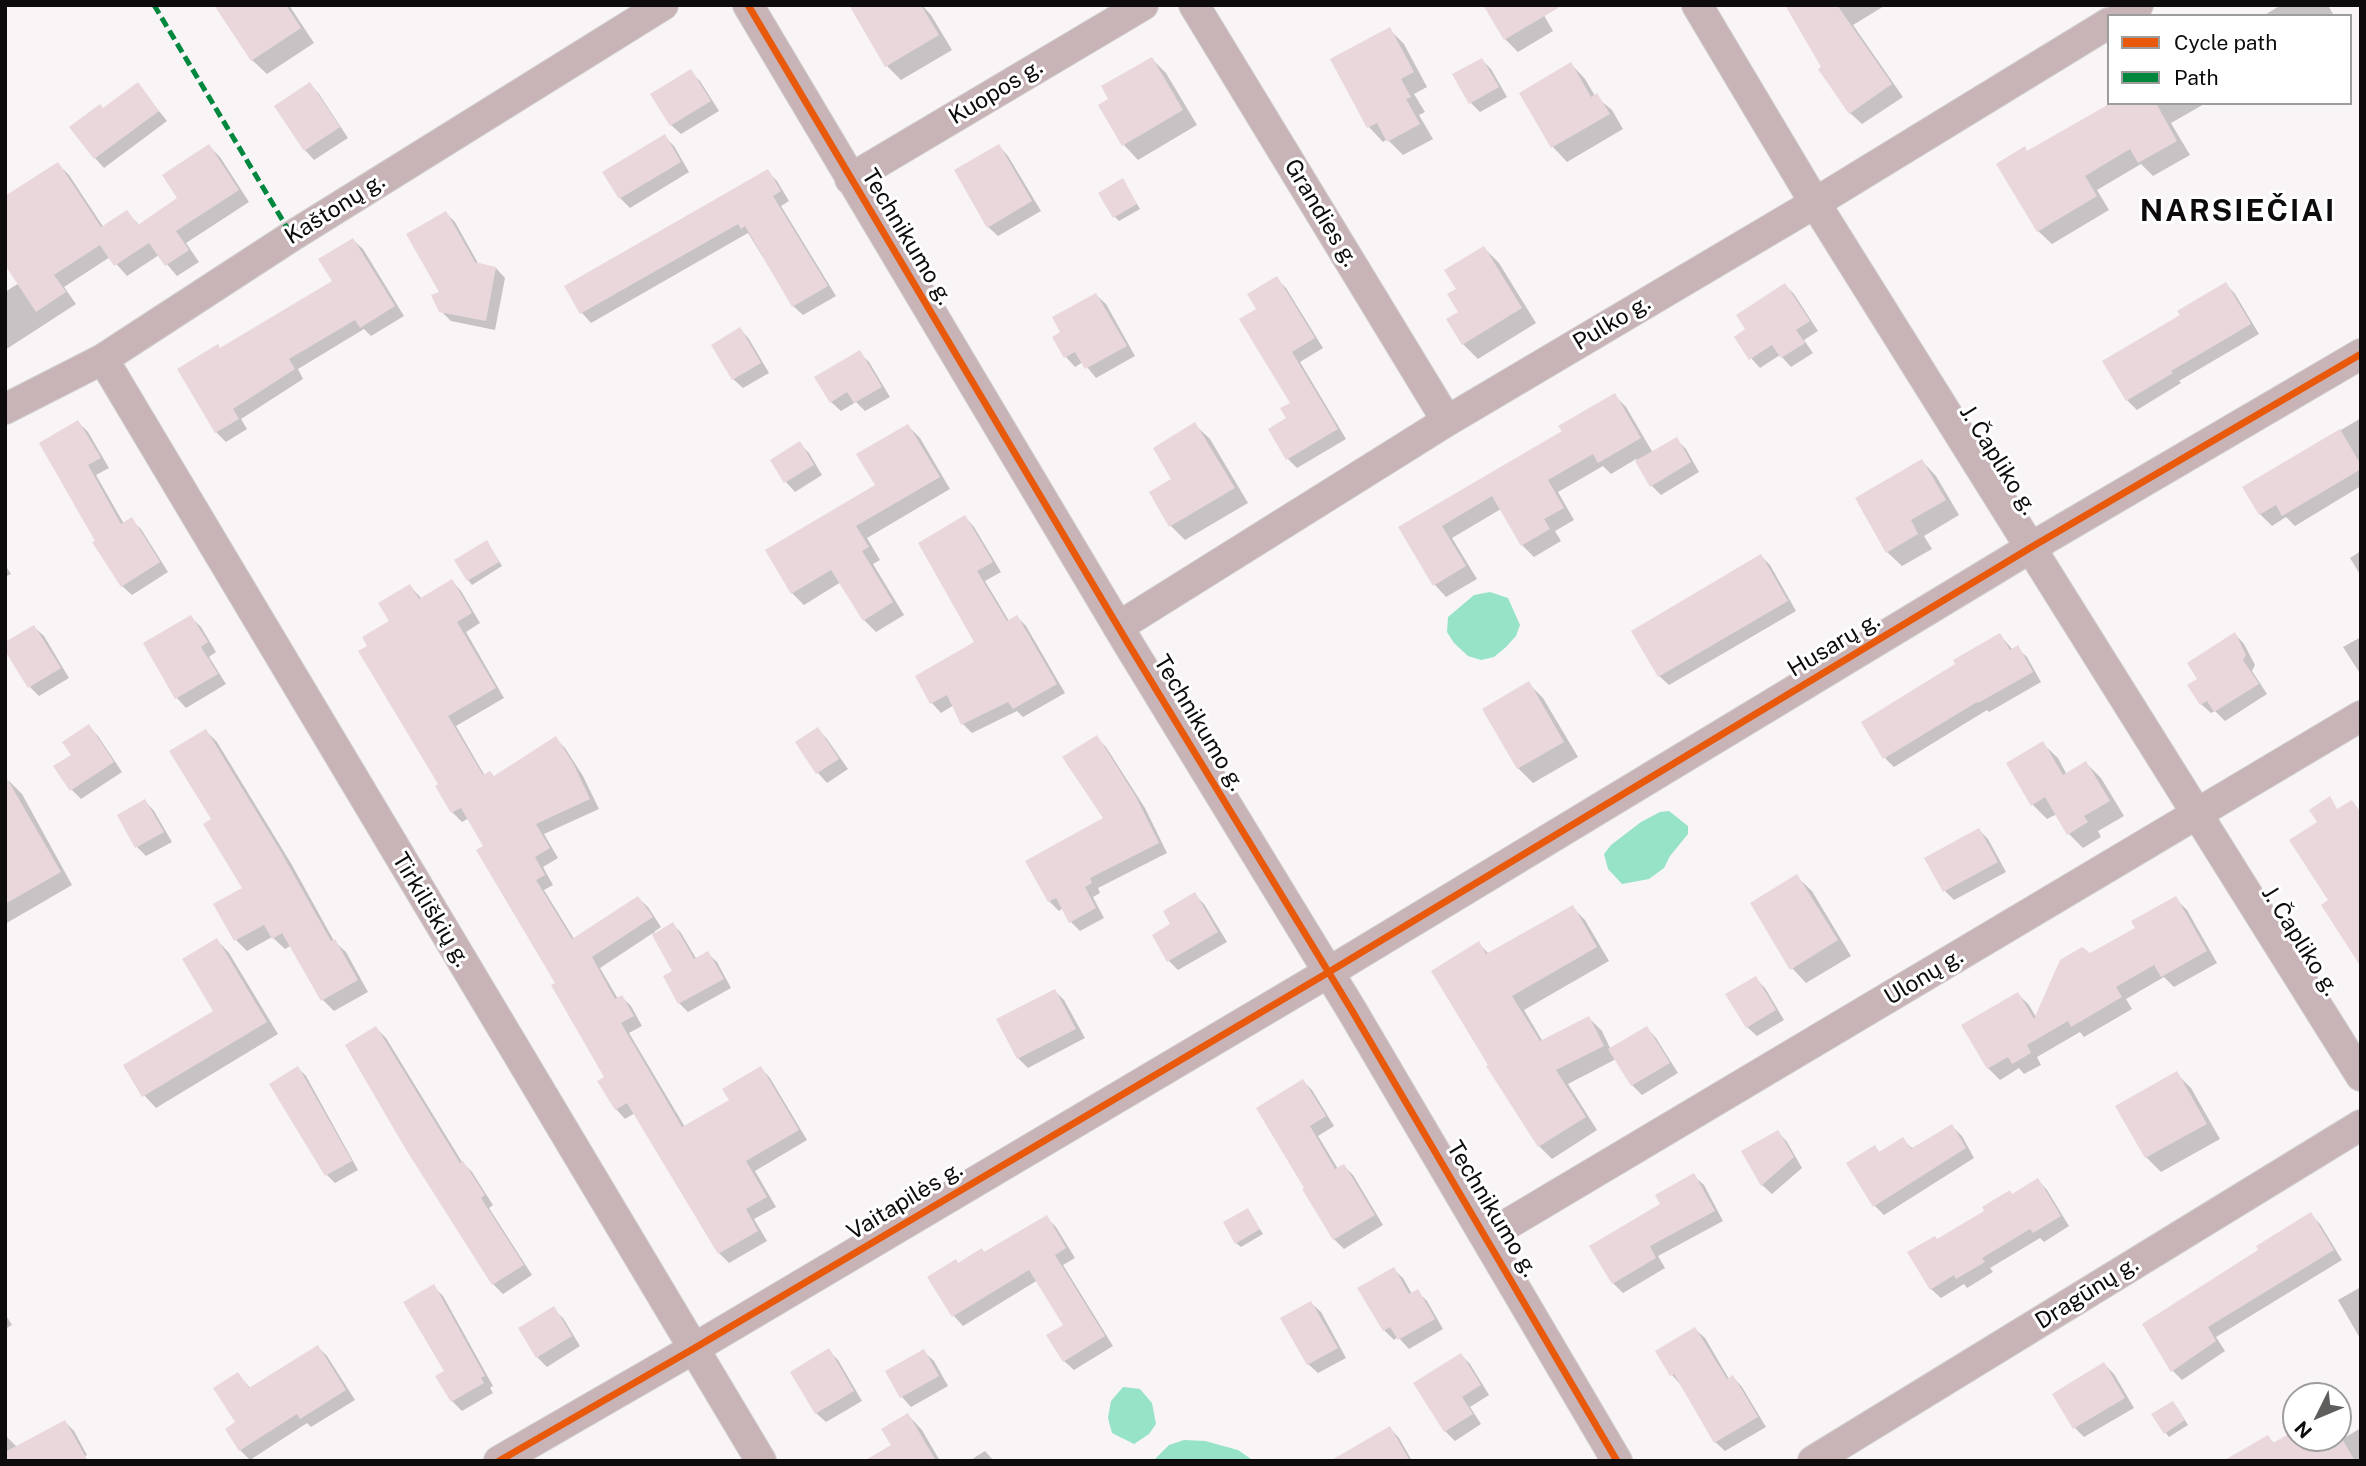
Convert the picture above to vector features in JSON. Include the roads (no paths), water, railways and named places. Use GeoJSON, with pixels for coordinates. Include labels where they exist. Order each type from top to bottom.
{"type":"FeatureCollection","features":[{"type":"Feature","properties":{"kind":"street","name":"Kaštonų g."},"geometry":{"type":"LineString","coordinates":[[5,409],[103,359],[292,236],[663,5]]}},
{"type":"Feature","properties":{"kind":"street","name":"Technikumo g."},"geometry":{"type":"LineString","coordinates":[[748,5],[1118,627],[1329,972],[1617,1461]]}},
{"type":"Feature","properties":{"kind":"street","name":"Kuopos g."},"geometry":{"type":"LineString","coordinates":[[850,178],[1143,5]]}},
{"type":"Feature","properties":{"kind":"street","name":"Grandies g."},"geometry":{"type":"LineString","coordinates":[[1194,5],[1447,421]]}},
{"type":"Feature","properties":{"kind":"street","name":"J. Čapliko g."},"geometry":{"type":"LineString","coordinates":[[1697,5],[1815,203],[2361,1076]]}},
{"type":"Feature","properties":{"kind":"street","name":"Pulko g."},"geometry":{"type":"LineString","coordinates":[[1118,627],[1447,421],[1815,203],[2107,24]]}},
{"type":"Feature","properties":{"kind":"street","name":"Husarų g."},"geometry":{"type":"LineString","coordinates":[[1329,972],[2030,548],[2361,354]]}},
{"type":"Feature","properties":{"kind":"street","name":"Tirkiliškių g."},"geometry":{"type":"LineString","coordinates":[[103,359],[761,1461]]}},
{"type":"Feature","properties":{"kind":"street","name":"Ulonų g."},"geometry":{"type":"LineString","coordinates":[[1486,1237],[2361,716]]}},
{"type":"Feature","properties":{"kind":"street","name":"Vaitapilės g."},"geometry":{"type":"LineString","coordinates":[[499,1461],[1329,972]]}},
{"type":"Feature","properties":{"kind":"street","name":"Dragūnų g."},"geometry":{"type":"LineString","coordinates":[[1813,1461],[2361,1125]]}},
{"type":"Feature","properties":{"kind":"district","name":"NARSIEČIAI"},"geometry":{"type":"Point","coordinates":[2238,212]}}]}
